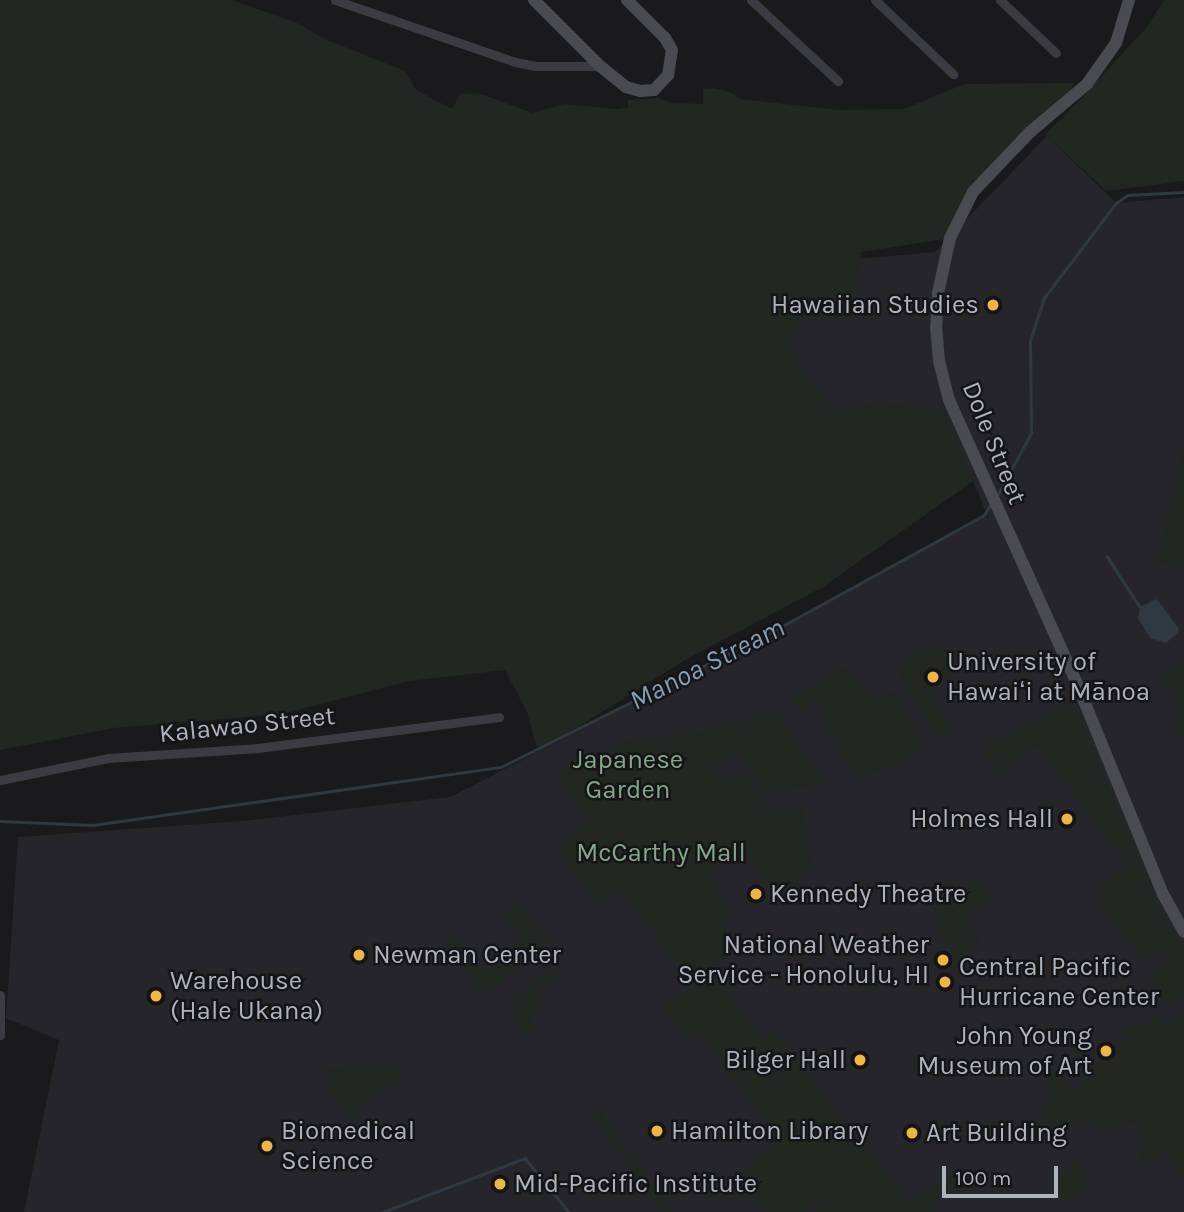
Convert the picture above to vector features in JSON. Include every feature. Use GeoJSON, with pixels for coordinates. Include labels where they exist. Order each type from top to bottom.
{"type":"FeatureCollection","features":[{"type":"Feature","properties":{"kind":"street"},"geometry":{"type":"LineString","coordinates":[[335,0],[515,62],[536,66],[600,66]]}},
{"type":"Feature","properties":{"kind":"street"},"geometry":{"type":"LineString","coordinates":[[534,0],[600,66],[626,86],[640,91],[661,86],[671,69],[673,55],[668,41],[628,0]]}},
{"type":"Feature","properties":{"kind":"street"},"geometry":{"type":"LineString","coordinates":[[751,0],[838,81]]}},
{"type":"Feature","properties":{"kind":"street"},"geometry":{"type":"LineString","coordinates":[[875,0],[953,74]]}},
{"type":"Feature","properties":{"kind":"street"},"geometry":{"type":"LineString","coordinates":[[1000,0],[1056,53]]}},
{"type":"Feature","properties":{"kind":"street","name":"Dole Street"},"geometry":{"type":"LineString","coordinates":[[1129,0],[1116,43],[1093,76],[1030,132],[973,192],[950,238],[938,293],[936,326],[939,361],[949,400],[1078,686],[1163,894],[1184,932]]}},
{"type":"Feature","properties":{"kind":"street","name":"Kalawao Street"},"geometry":{"type":"LineString","coordinates":[[0,780],[108,758],[258,748],[499,717]]}},
{"type":"Feature","properties":{"kind":"street"},"geometry":{"type":"LineString","coordinates":[[0,995],[0,1035]]}},
{"type":"Feature","properties":{"kind":"shaded area","name":"University of Hawaiʻi at Mānoa"},"geometry":{"type":"Polygon","coordinates":[[[1047,136],[1116,203],[1184,197],[1184,1212],[24,1212],[59,1040],[6,1018],[18,837],[243,821],[450,797],[766,635],[984,515],[989,519],[967,467],[782,405],[788,265],[935,252],[1047,136]]]}},
{"type":"Feature","properties":{"kind":"shaded area"},"geometry":{"type":"Polygon","coordinates":[[[1157,599],[1179,629],[1166,643],[1150,638],[1138,618],[1140,607],[1157,599]]]}},
{"type":"Feature","properties":{"kind":"green space"},"geometry":{"type":"Polygon","coordinates":[[[0,0],[232,0],[297,23],[325,39],[405,71],[416,90],[452,109],[461,93],[484,95],[532,113],[564,104],[618,109],[628,107],[628,100],[658,98],[672,103],[703,104],[703,89],[713,88],[727,91],[741,99],[838,110],[904,109],[964,84],[1074,83],[1065,103],[997,165],[950,238],[861,252],[854,301],[836,318],[803,319],[790,335],[790,349],[808,380],[833,411],[877,403],[943,409],[973,481],[823,587],[685,660],[538,752],[527,712],[505,670],[409,681],[282,714],[114,728],[0,750],[0,0]]]}},
{"type":"Feature","properties":{"kind":"green space"},"geometry":{"type":"Polygon","coordinates":[[[1164,0],[1184,0],[1184,181],[1106,191],[1045,134],[1147,27],[1164,0]]]}},
{"type":"Feature","properties":{"kind":"green space"},"geometry":{"type":"Polygon","coordinates":[[[1184,448],[1184,569],[1157,562],[1184,448]]]}},
{"type":"Feature","properties":{"kind":"green space"},"geometry":{"type":"Polygon","coordinates":[[[939,642],[959,668],[926,694],[952,730],[939,738],[900,676],[899,669],[914,652],[919,650],[924,655],[939,642]]]}},
{"type":"Feature","properties":{"kind":"green space"},"geometry":{"type":"Polygon","coordinates":[[[1184,662],[1184,713],[1161,675],[1184,662]]]}},
{"type":"Feature","properties":{"kind":"green space"},"geometry":{"type":"Polygon","coordinates":[[[845,667],[871,697],[894,693],[905,701],[902,708],[924,745],[899,763],[858,779],[822,718],[827,711],[816,699],[801,711],[792,700],[845,667]]]}},
{"type":"Feature","properties":{"kind":"green space"},"geometry":{"type":"Polygon","coordinates":[[[1065,706],[1072,706],[1077,710],[1160,907],[1184,950],[1184,994],[1169,1004],[1150,976],[1171,961],[1162,948],[1144,960],[1102,905],[1096,892],[1129,867],[1038,745],[999,774],[983,747],[1065,706]]]}},
{"type":"Feature","properties":{"kind":"green space"},"geometry":{"type":"Polygon","coordinates":[[[1184,713],[1184,742],[1172,721],[1184,713]]]}},
{"type":"Feature","properties":{"kind":"green space","name":"McCarthy Mall"},"geometry":{"type":"Polygon","coordinates":[[[762,714],[774,714],[827,783],[767,793],[735,750],[710,767],[723,784],[743,773],[771,812],[803,808],[807,850],[814,865],[784,887],[780,881],[771,886],[743,848],[707,874],[732,913],[721,922],[737,945],[709,968],[762,1041],[774,1032],[842,1120],[838,1125],[848,1140],[861,1142],[904,1197],[900,1201],[912,1200],[952,1174],[959,1177],[964,1183],[958,1182],[931,1203],[933,1212],[815,1212],[814,1210],[827,1201],[824,1196],[801,1212],[769,1212],[750,1200],[742,1192],[742,1174],[749,1165],[774,1147],[766,1136],[773,1130],[699,1032],[688,1039],[665,1007],[686,992],[680,967],[621,888],[599,905],[560,849],[565,845],[562,840],[593,819],[589,812],[585,815],[556,772],[628,740],[699,733],[762,714]]]}},
{"type":"Feature","properties":{"kind":"green space"},"geometry":{"type":"Polygon","coordinates":[[[977,877],[992,899],[965,918],[980,941],[958,959],[939,934],[940,920],[923,895],[936,887],[940,890],[944,887],[951,897],[977,877]]]}},
{"type":"Feature","properties":{"kind":"green space"},"geometry":{"type":"Polygon","coordinates":[[[518,903],[549,942],[485,993],[445,942],[454,935],[483,971],[522,939],[503,915],[518,903]]]}},
{"type":"Feature","properties":{"kind":"green space"},"geometry":{"type":"Polygon","coordinates":[[[552,970],[556,976],[538,989],[536,997],[540,1005],[530,1019],[535,1027],[526,1033],[509,1008],[514,998],[552,970]]]}},
{"type":"Feature","properties":{"kind":"green space"},"geometry":{"type":"Polygon","coordinates":[[[1184,1014],[1184,1176],[1165,1149],[1140,1165],[1144,1123],[1118,1121],[1117,1131],[1103,1130],[1083,1120],[1056,1135],[1039,1111],[1056,1099],[1043,1081],[1057,1071],[1074,1094],[1086,1084],[1072,1043],[1089,1069],[1127,1042],[1121,1032],[1136,1023],[1140,1027],[1156,1017],[1163,1027],[1184,1014]]]}},
{"type":"Feature","properties":{"kind":"green space"},"geometry":{"type":"Polygon","coordinates":[[[401,1066],[402,1074],[394,1089],[389,1084],[354,1109],[357,1115],[354,1117],[330,1090],[327,1068],[401,1066]]]}},
{"type":"Feature","properties":{"kind":"green space"},"geometry":{"type":"Polygon","coordinates":[[[599,1109],[603,1112],[600,1114],[673,1212],[664,1212],[593,1117],[594,1111],[599,1109]]]}},
{"type":"Feature","properties":{"kind":"green space"},"geometry":{"type":"Polygon","coordinates":[[[1075,1161],[1092,1185],[1067,1203],[1051,1181],[1075,1161]]]}},
{"type":"Feature","properties":{"kind":"waterway","name":"Manoa Stream"},"geometry":{"type":"LineString","coordinates":[[997,496],[1031,433],[1030,341],[1044,298],[1116,203],[1128,195],[1184,192]]}},
{"type":"Feature","properties":{"kind":"waterway","name":"Manoa Stream"},"geometry":{"type":"LineString","coordinates":[[0,821],[93,825],[501,767],[766,635],[984,515],[991,504]]}},
{"type":"Feature","properties":{"kind":"waterway"},"geometry":{"type":"LineString","coordinates":[[1107,556],[1140,607]]}},
{"type":"Feature","properties":{"kind":"waterway"},"geometry":{"type":"LineString","coordinates":[[383,1212],[525,1158],[569,1212]]}},
{"type":"Feature","properties":{"kind":"place","name":"Hawaiian Studies"},"geometry":{"type":"Point","coordinates":[993,305]}},
{"type":"Feature","properties":{"kind":"place","name":"University of Hawaiʻi at Mānoa"},"geometry":{"type":"Point","coordinates":[933,677]}},
{"type":"Feature","properties":{"kind":"place","name":"Holmes Hall"},"geometry":{"type":"Point","coordinates":[1067,819]}},
{"type":"Feature","properties":{"kind":"place","name":"Kennedy Theatre"},"geometry":{"type":"Point","coordinates":[756,894]}},
{"type":"Feature","properties":{"kind":"place","name":"Newman Center"},"geometry":{"type":"Point","coordinates":[359,955]}},
{"type":"Feature","properties":{"kind":"place","name":"National Weather Service - Honolulu, HI"},"geometry":{"type":"Point","coordinates":[943,960]}},
{"type":"Feature","properties":{"kind":"place","name":"Central Pacific Hurricane Center"},"geometry":{"type":"Point","coordinates":[945,982]}},
{"type":"Feature","properties":{"kind":"place","name":"Warehouse (Hale Ukana)"},"geometry":{"type":"Point","coordinates":[156,996]}},
{"type":"Feature","properties":{"kind":"place","name":"John Young Museum of Art"},"geometry":{"type":"Point","coordinates":[1106,1051]}},
{"type":"Feature","properties":{"kind":"place","name":"Bilger Hall"},"geometry":{"type":"Point","coordinates":[860,1060]}},
{"type":"Feature","properties":{"kind":"place","name":"Hamilton Library"},"geometry":{"type":"Point","coordinates":[657,1131]}},
{"type":"Feature","properties":{"kind":"place","name":"Art Building"},"geometry":{"type":"Point","coordinates":[912,1133]}},
{"type":"Feature","properties":{"kind":"place","name":"Biomedical Science"},"geometry":{"type":"Point","coordinates":[267,1146]}},
{"type":"Feature","properties":{"kind":"place","name":"Mid-Pacific Institute"},"geometry":{"type":"Point","coordinates":[500,1184]}},
{"type":"Feature","properties":{"kind":"park label","name":"Japanese Garden"},"geometry":{"type":"Point","coordinates":[628,775]}}]}
